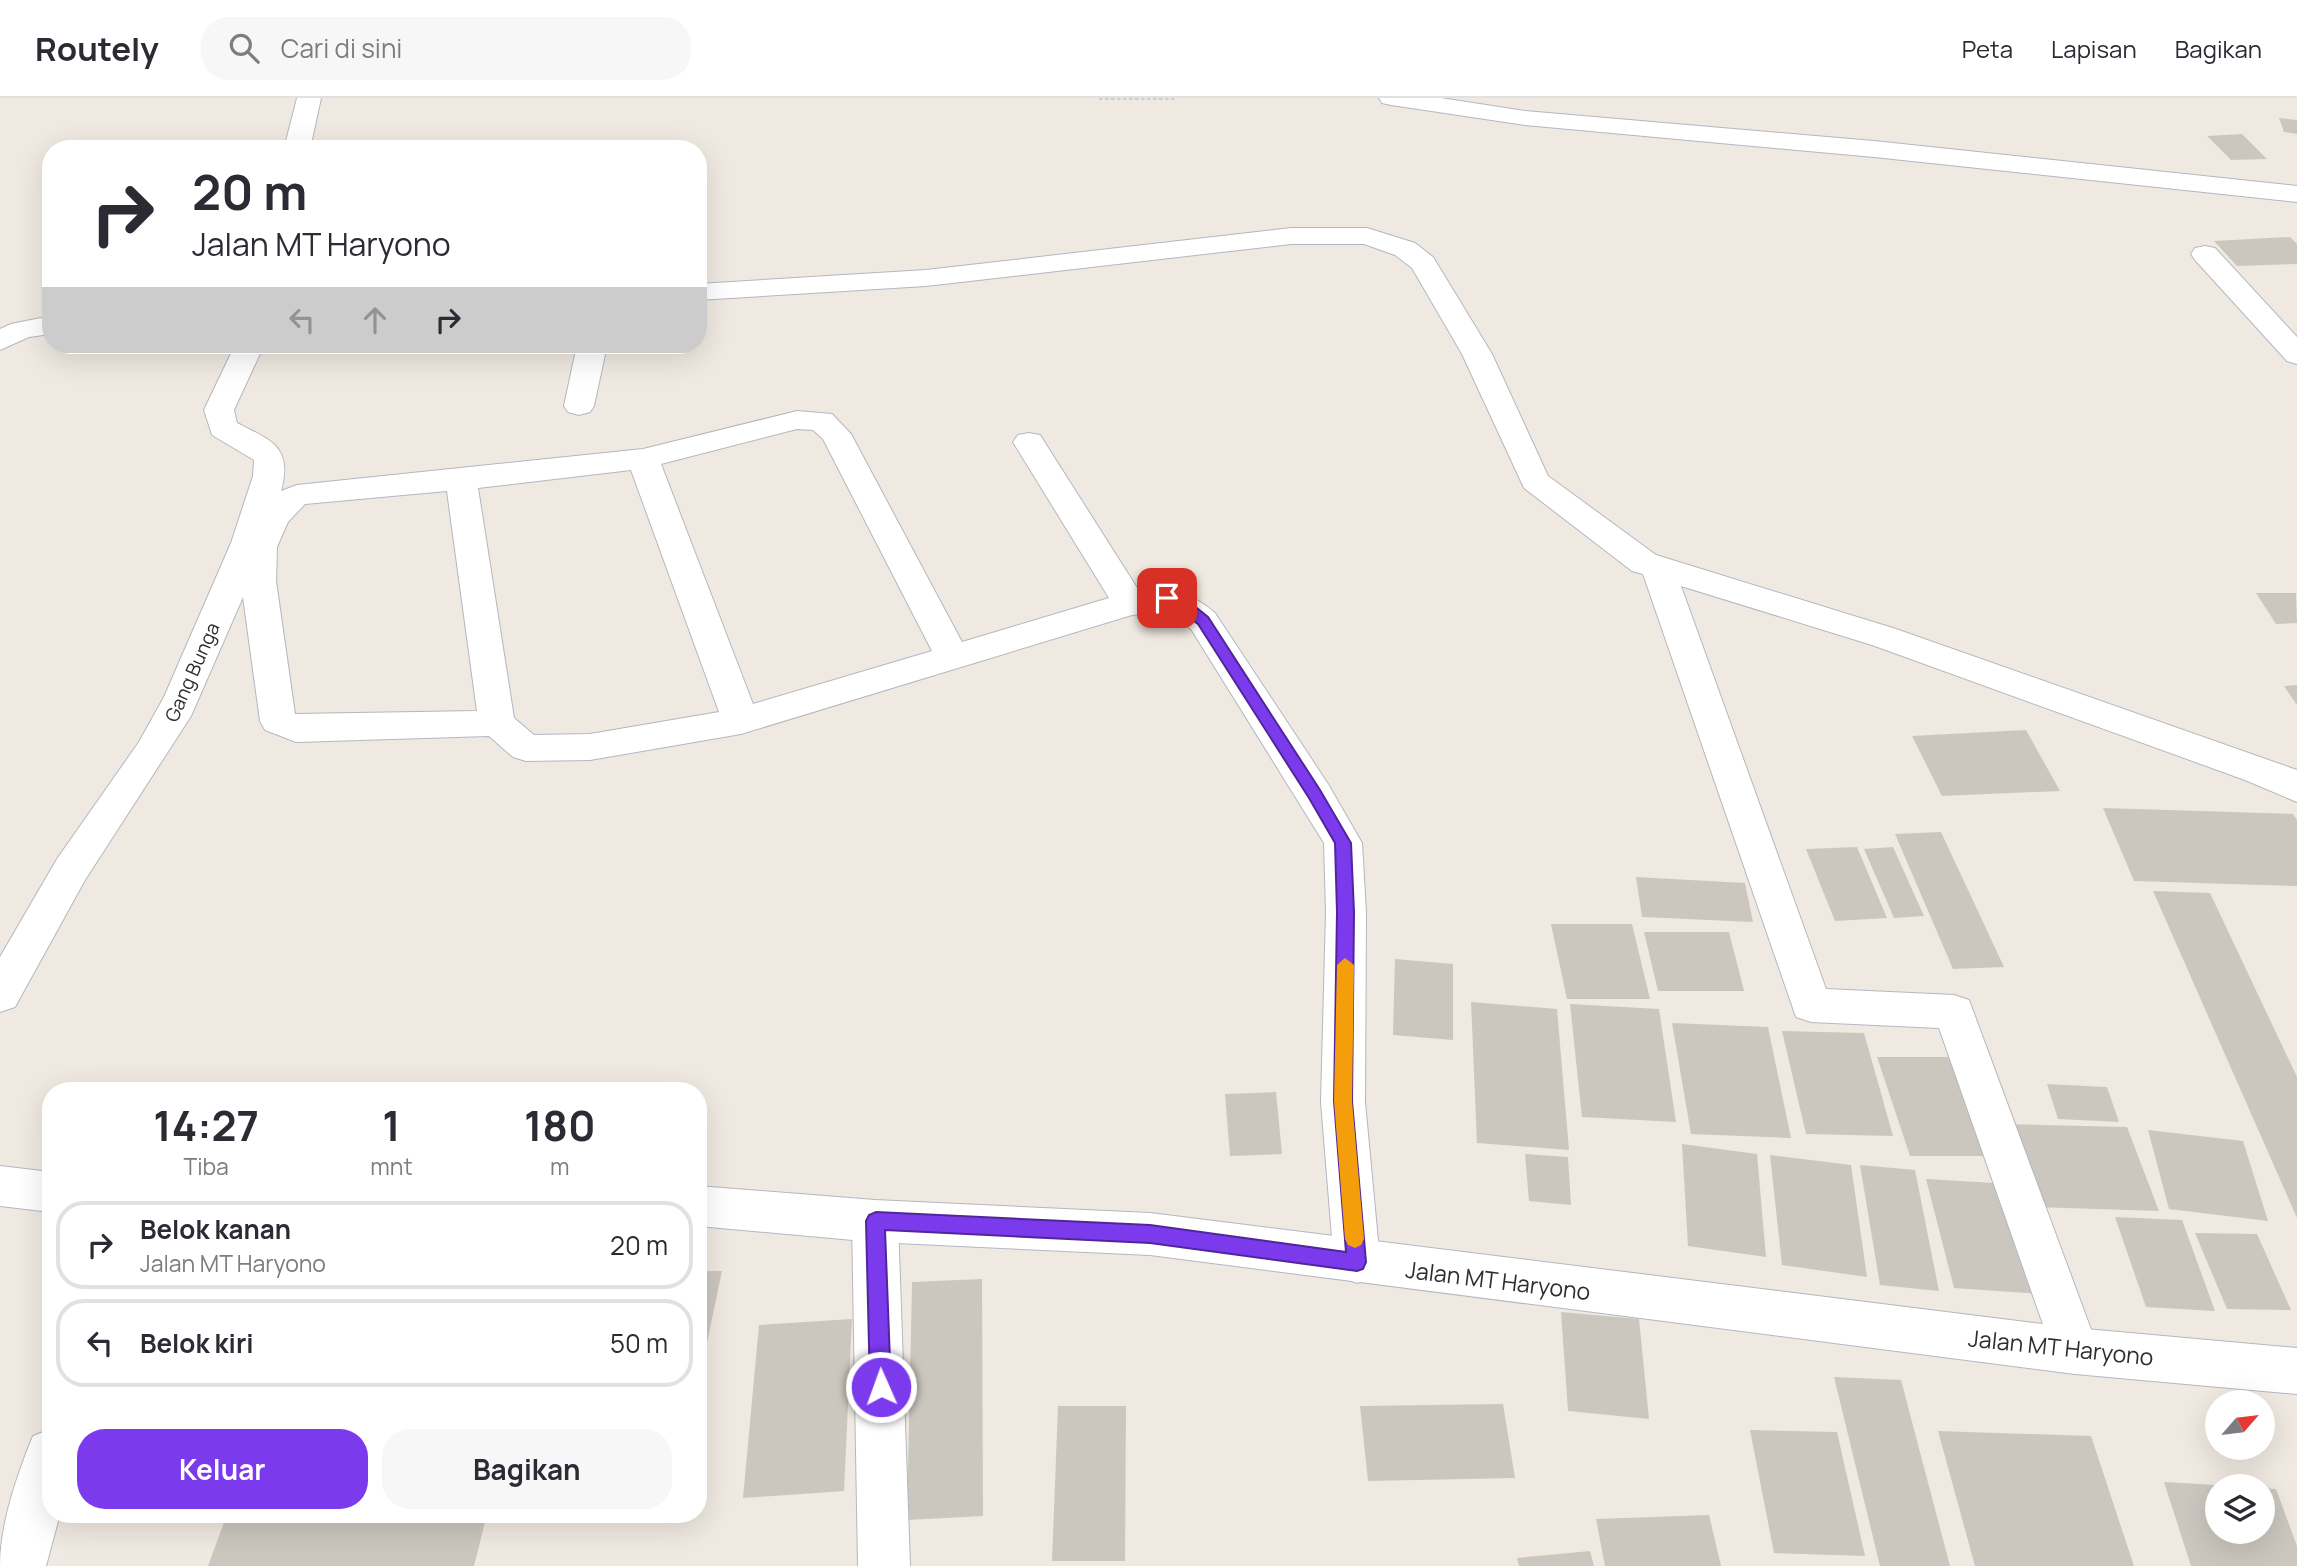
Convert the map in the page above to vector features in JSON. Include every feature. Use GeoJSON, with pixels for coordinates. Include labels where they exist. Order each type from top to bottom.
{"type":"FeatureCollection","features":[{"type":"Feature","properties":{"kind":"street"},"geometry":{"type":"LineString","coordinates":[[299,140],[309,98]]}},
{"type":"Feature","properties":{"kind":"street"},"geometry":{"type":"LineString","coordinates":[[1391,98],[1525,118],[1874,149],[2297,194]]}},
{"type":"Feature","properties":{"kind":"street"},"geometry":{"type":"LineString","coordinates":[[707,291],[926,278],[1291,236],[1367,236],[1405,249],[1423,264],[1477,354],[1535,481],[1644,563],[1884,637],[2269,774],[2297,788]]}},
{"type":"Feature","properties":{"kind":"street"},"geometry":{"type":"LineString","coordinates":[[2205,254],[2297,355]]}},
{"type":"Feature","properties":{"kind":"street"},"geometry":{"type":"LineString","coordinates":[[0,341],[21,330],[42,326]]}},
{"type":"Feature","properties":{"kind":"street","name":"Gang Bunga"},"geometry":{"type":"LineString","coordinates":[[0,995],[81,853],[147,762],[175,713],[254,529],[272,471],[270,460],[264,451],[223,428],[219,410],[245,354]]}},
{"type":"Feature","properties":{"kind":"street"},"geometry":{"type":"LineString","coordinates":[[579,406],[590,354]]}},
{"type":"Feature","properties":{"kind":"street"},"geometry":{"type":"LineString","coordinates":[[497,723],[296,729],[278,721],[259,549],[284,503],[297,495],[643,459],[797,420],[821,421],[836,434],[952,657]]}},
{"type":"Feature","properties":{"kind":"street"},"geometry":{"type":"LineString","coordinates":[[1030,442],[1130,604]]}},
{"type":"Feature","properties":{"kind":"street"},"geometry":{"type":"LineString","coordinates":[[643,459],[741,721]]}},
{"type":"Feature","properties":{"kind":"street"},"geometry":{"type":"LineString","coordinates":[[461,480],[497,723],[526,748],[590,747],[741,721],[1130,604],[1167,598],[1187,607],[1203,621],[1315,794],[1343,843],[1346,912],[1343,1101],[1357,1262]]}},
{"type":"Feature","properties":{"kind":"street"},"geometry":{"type":"LineString","coordinates":[[1657,568],[1811,1005],[1954,1012],[2075,1351]]}},
{"type":"Feature","properties":{"kind":"street"},"geometry":{"type":"LineString","coordinates":[[0,1186],[42,1191]]}},
{"type":"Feature","properties":{"kind":"street","name":"Jalan MT Haryono"},"geometry":{"type":"LineString","coordinates":[[707,1207],[876,1221],[1150,1234],[2075,1351],[2297,1371]]}},
{"type":"Feature","properties":{"kind":"street"},"geometry":{"type":"LineString","coordinates":[[876,1221],[886,1554],[884,1566]]}},
{"type":"Feature","properties":{"kind":"street"},"geometry":{"type":"LineString","coordinates":[[20,1566],[42,1487]]}},
{"type":"Feature","properties":{"kind":"path"},"geometry":{"type":"LineString","coordinates":[[1099,98],[1175,98]]}},
{"type":"Feature","properties":{"kind":"building"},"geometry":{"type":"Polygon","coordinates":[[[2279,118],[2297,120],[2297,134],[2284,132],[2279,118]]]}},
{"type":"Feature","properties":{"kind":"building"},"geometry":{"type":"Polygon","coordinates":[[[2242,134],[2267,159],[2231,160],[2207,136],[2242,134]]]}},
{"type":"Feature","properties":{"kind":"building"},"geometry":{"type":"Polygon","coordinates":[[[2290,237],[2297,244],[2297,264],[2237,266],[2214,241],[2290,237]]]}},
{"type":"Feature","properties":{"kind":"building"},"geometry":{"type":"Polygon","coordinates":[[[2256,593],[2296,593],[2297,623],[2276,624],[2256,593]]]}},
{"type":"Feature","properties":{"kind":"building"},"geometry":{"type":"Polygon","coordinates":[[[2297,685],[2297,705],[2284,686],[2297,685]]]}},
{"type":"Feature","properties":{"kind":"building"},"geometry":{"type":"Polygon","coordinates":[[[2026,730],[2060,791],[1942,796],[1912,736],[2026,730]]]}},
{"type":"Feature","properties":{"kind":"building"},"geometry":{"type":"Polygon","coordinates":[[[2103,808],[2293,814],[2297,820],[2297,886],[2134,881],[2103,808]]]}},
{"type":"Feature","properties":{"kind":"building"},"geometry":{"type":"Polygon","coordinates":[[[1941,832],[2004,967],[1953,969],[1895,834],[1941,832]]]}},
{"type":"Feature","properties":{"kind":"building"},"geometry":{"type":"Polygon","coordinates":[[[1857,847],[1887,918],[1835,921],[1806,849],[1857,847]]]}},
{"type":"Feature","properties":{"kind":"building"},"geometry":{"type":"Polygon","coordinates":[[[1893,847],[1924,916],[1894,918],[1864,849],[1893,847]]]}},
{"type":"Feature","properties":{"kind":"building"},"geometry":{"type":"Polygon","coordinates":[[[1636,877],[1745,883],[1753,922],[1642,917],[1636,877]]]}},
{"type":"Feature","properties":{"kind":"building"},"geometry":{"type":"Polygon","coordinates":[[[2153,891],[2210,893],[2297,1077],[2297,1218],[2153,891]]]}},
{"type":"Feature","properties":{"kind":"building"},"geometry":{"type":"Polygon","coordinates":[[[1551,924],[1632,924],[1650,999],[1567,999],[1551,924]]]}},
{"type":"Feature","properties":{"kind":"building"},"geometry":{"type":"Polygon","coordinates":[[[1644,932],[1729,932],[1744,991],[1658,991],[1644,932]]]}},
{"type":"Feature","properties":{"kind":"building"},"geometry":{"type":"Polygon","coordinates":[[[1395,959],[1453,964],[1453,1040],[1393,1035],[1395,959]]]}},
{"type":"Feature","properties":{"kind":"building"},"geometry":{"type":"Polygon","coordinates":[[[1471,1002],[1557,1009],[1569,1150],[1477,1143],[1471,1002]]]}},
{"type":"Feature","properties":{"kind":"building"},"geometry":{"type":"Polygon","coordinates":[[[1570,1004],[1659,1009],[1676,1122],[1582,1117],[1570,1004]]]}},
{"type":"Feature","properties":{"kind":"building"},"geometry":{"type":"Polygon","coordinates":[[[1672,1023],[1768,1027],[1791,1138],[1691,1134],[1672,1023]]]}},
{"type":"Feature","properties":{"kind":"building"},"geometry":{"type":"Polygon","coordinates":[[[1782,1031],[1864,1033],[1893,1136],[1806,1134],[1782,1031]]]}},
{"type":"Feature","properties":{"kind":"building"},"geometry":{"type":"Polygon","coordinates":[[[1877,1057],[1959,1057],[1996,1156],[1910,1156],[1877,1057]]]}},
{"type":"Feature","properties":{"kind":"building"},"geometry":{"type":"Polygon","coordinates":[[[2047,1084],[2107,1087],[2119,1122],[2058,1119],[2047,1084]]]}},
{"type":"Feature","properties":{"kind":"building"},"geometry":{"type":"Polygon","coordinates":[[[1276,1092],[1282,1154],[1230,1156],[1225,1094],[1276,1092]]]}},
{"type":"Feature","properties":{"kind":"building"},"geometry":{"type":"Polygon","coordinates":[[[2005,1124],[2127,1127],[2159,1211],[2034,1207],[2005,1124]]]}},
{"type":"Feature","properties":{"kind":"building"},"geometry":{"type":"Polygon","coordinates":[[[2148,1130],[2243,1141],[2268,1221],[2169,1209],[2148,1130]]]}},
{"type":"Feature","properties":{"kind":"building"},"geometry":{"type":"Polygon","coordinates":[[[1682,1144],[1757,1154],[1766,1257],[1688,1246],[1682,1144]]]}},
{"type":"Feature","properties":{"kind":"building"},"geometry":{"type":"Polygon","coordinates":[[[1525,1154],[1568,1157],[1571,1205],[1529,1201],[1525,1154]]]}},
{"type":"Feature","properties":{"kind":"building"},"geometry":{"type":"Polygon","coordinates":[[[1770,1155],[1851,1165],[1867,1277],[1782,1265],[1770,1155]]]}},
{"type":"Feature","properties":{"kind":"building"},"geometry":{"type":"Polygon","coordinates":[[[1860,1165],[1915,1170],[1939,1291],[1880,1285],[1860,1165]]]}},
{"type":"Feature","properties":{"kind":"building"},"geometry":{"type":"Polygon","coordinates":[[[1926,1179],[2011,1184],[2042,1294],[1954,1288],[1926,1179]]]}},
{"type":"Feature","properties":{"kind":"building"},"geometry":{"type":"Polygon","coordinates":[[[2115,1217],[2182,1220],[2215,1311],[2146,1307],[2115,1217]]]}},
{"type":"Feature","properties":{"kind":"building"},"geometry":{"type":"Polygon","coordinates":[[[2195,1233],[2257,1234],[2291,1310],[2227,1309],[2195,1233]]]}},
{"type":"Feature","properties":{"kind":"building"},"geometry":{"type":"Polygon","coordinates":[[[707,1271],[722,1271],[707,1343],[707,1271]]]}},
{"type":"Feature","properties":{"kind":"building"},"geometry":{"type":"Polygon","coordinates":[[[982,1279],[983,1516],[907,1520],[912,1282],[982,1279]]]}},
{"type":"Feature","properties":{"kind":"building"},"geometry":{"type":"Polygon","coordinates":[[[1561,1312],[1639,1319],[1649,1419],[1568,1411],[1561,1312]]]}},
{"type":"Feature","properties":{"kind":"building"},"geometry":{"type":"Polygon","coordinates":[[[852,1319],[844,1491],[743,1498],[759,1325],[852,1319]]]}},
{"type":"Feature","properties":{"kind":"building"},"geometry":{"type":"Polygon","coordinates":[[[1834,1377],[1901,1380],[1950,1566],[1880,1566],[1834,1377]]]}},
{"type":"Feature","properties":{"kind":"building"},"geometry":{"type":"Polygon","coordinates":[[[1503,1404],[1515,1478],[1368,1481],[1360,1406],[1503,1404]]]}},
{"type":"Feature","properties":{"kind":"building"},"geometry":{"type":"Polygon","coordinates":[[[1058,1406],[1126,1406],[1125,1561],[1052,1561],[1058,1406]]]}},
{"type":"Feature","properties":{"kind":"building"},"geometry":{"type":"Polygon","coordinates":[[[1750,1430],[1837,1432],[1865,1556],[1774,1553],[1750,1430]]]}},
{"type":"Feature","properties":{"kind":"building"},"geometry":{"type":"Polygon","coordinates":[[[1938,1431],[2091,1436],[2134,1566],[1975,1566],[1938,1431]]]}},
{"type":"Feature","properties":{"kind":"building"},"geometry":{"type":"Polygon","coordinates":[[[2164,1482],[2205,1484],[2205,1544],[2275,1544],[2276,1489],[2297,1546],[2297,1566],[2191,1566],[2164,1482]]]}},
{"type":"Feature","properties":{"kind":"building"},"geometry":{"type":"Polygon","coordinates":[[[1709,1515],[1721,1566],[1605,1566],[1596,1519],[1709,1515]]]}},
{"type":"Feature","properties":{"kind":"building"},"geometry":{"type":"Polygon","coordinates":[[[224,1523],[485,1523],[474,1566],[208,1566],[224,1523]]]}},
{"type":"Feature","properties":{"kind":"building"},"geometry":{"type":"Polygon","coordinates":[[[1590,1551],[1594,1566],[1519,1566],[1517,1558],[1590,1551]]]}},
{"type":"Feature","properties":{"kind":"slow traffic"},"geometry":{"type":"LineString","coordinates":[[1345,965],[1343,1101],[1355,1239]]}},
{"type":"Feature","properties":{"kind":"route"},"geometry":{"type":"LineString","coordinates":[[881,1387],[876,1221],[1150,1234],[1357,1262],[1343,1101],[1346,912],[1343,843],[1315,794],[1203,621],[1187,607],[1167,598]]}}]}
